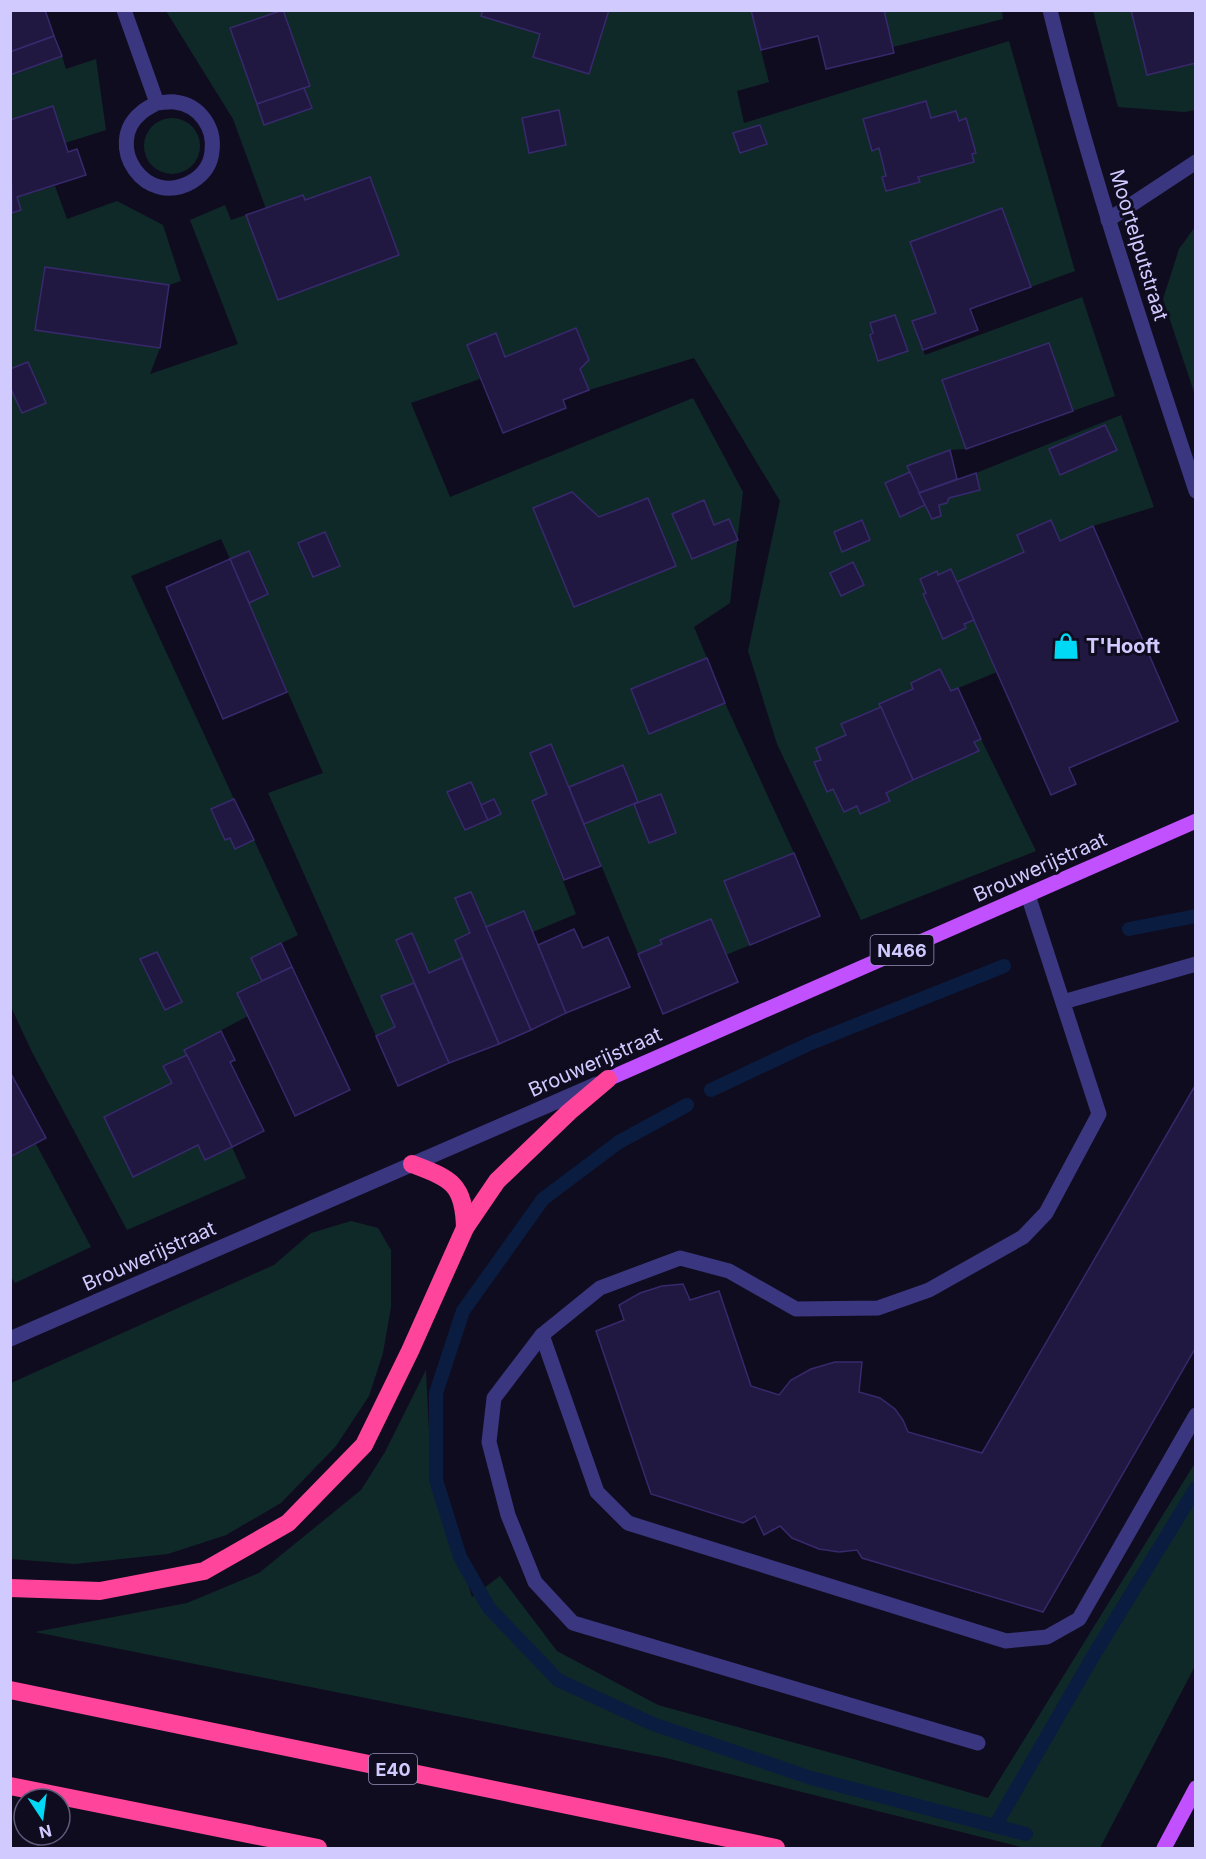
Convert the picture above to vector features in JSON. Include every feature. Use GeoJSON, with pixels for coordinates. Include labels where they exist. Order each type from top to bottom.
{"type":"FeatureCollection","features":[{"type":"Feature","properties":{"kind":"highway"},"geometry":{"type":"LineString","coordinates":[[10,1588],[100,1591],[204,1571],[288,1523],[364,1445],[410,1351],[465,1228],[497,1181],[569,1112],[608,1079]]}},
{"type":"Feature","properties":{"kind":"highway"},"geometry":{"type":"LineString","coordinates":[[412,1164],[439,1174],[458,1188],[464,1208],[465,1228]]}},
{"type":"Feature","properties":{"kind":"highway","name":"E40"},"geometry":{"type":"LineString","coordinates":[[10,1690],[776,1848]]}},
{"type":"Feature","properties":{"kind":"highway"},"geometry":{"type":"LineString","coordinates":[[10,1786],[318,1848]]}},
{"type":"Feature","properties":{"kind":"main road","name":"Brouwerijstraat"},"geometry":{"type":"LineString","coordinates":[[608,1079],[1196,821]]}},
{"type":"Feature","properties":{"kind":"main road"},"geometry":{"type":"LineString","coordinates":[[1164,1848],[1196,1788]]}},
{"type":"Feature","properties":{"kind":"street"},"geometry":{"type":"LineString","coordinates":[[124,10],[157,103]]}},
{"type":"Feature","properties":{"kind":"street","name":"Moortelputstraat"},"geometry":{"type":"LineString","coordinates":[[1050,10],[1068,82],[1108,220],[1196,491]]}},
{"type":"Feature","properties":{"kind":"street"},"geometry":{"type":"LineString","coordinates":[[176,102],[194,108],[208,122],[214,141],[211,160],[200,177],[184,187],[164,189],[145,182],[132,168],[126,149],[129,130],[139,113],[157,103],[176,102]]}},
{"type":"Feature","properties":{"kind":"street"},"geometry":{"type":"LineString","coordinates":[[1108,220],[1196,162]]}},
{"type":"Feature","properties":{"kind":"street"},"geometry":{"type":"LineString","coordinates":[[978,1743],[573,1623],[535,1582],[508,1515],[489,1442],[494,1398],[542,1335],[600,1288],[680,1258],[729,1271],[796,1309],[878,1308],[929,1290],[1023,1237],[1046,1213],[1099,1114],[1028,895]]}},
{"type":"Feature","properties":{"kind":"street"},"geometry":{"type":"LineString","coordinates":[[1063,1002],[1196,964]]}},
{"type":"Feature","properties":{"kind":"street","name":"Brouwerijstraat"},"geometry":{"type":"LineString","coordinates":[[10,1339],[608,1079]]}},
{"type":"Feature","properties":{"kind":"street"},"geometry":{"type":"LineString","coordinates":[[542,1335],[597,1492],[628,1523],[1006,1641],[1047,1637],[1079,1619],[1196,1415]]}},
{"type":"Feature","properties":{"kind":"green space"},"geometry":{"type":"Polygon","coordinates":[[[166,11],[281,11],[230,28],[311,107],[304,88],[310,85],[283,11],[483,11],[481,16],[540,34],[533,57],[589,74],[609,11],[751,11],[769,82],[737,91],[744,123],[1009,41],[1075,271],[1031,287],[1002,208],[910,242],[936,313],[912,321],[925,355],[1082,297],[1115,396],[966,449],[950,450],[907,466],[932,519],[941,516],[939,505],[947,503],[949,498],[980,490],[976,473],[1121,415],[1154,507],[1093,526],[1060,541],[1050,520],[1017,534],[1024,552],[957,582],[951,569],[920,579],[926,593],[923,595],[943,639],[965,628],[964,624],[974,620],[997,672],[951,691],[940,669],[911,682],[913,689],[841,725],[846,735],[816,748],[821,760],[814,762],[826,791],[833,789],[843,812],[857,806],[860,814],[889,801],[886,793],[978,751],[974,742],[981,739],[1036,851],[861,920],[777,744],[748,651],[780,501],[694,358],[589,390],[580,369],[589,360],[576,328],[505,357],[495,333],[467,346],[480,379],[411,403],[450,497],[693,398],[743,492],[730,603],[694,627],[707,658],[631,689],[649,734],[725,703],[794,853],[724,881],[750,945],[726,955],[711,919],[660,940],[662,944],[638,954],[584,824],[634,804],[649,843],[676,834],[661,794],[638,802],[622,765],[569,787],[551,744],[530,753],[547,794],[532,801],[576,914],[533,932],[524,911],[486,927],[471,892],[455,898],[470,933],[455,940],[462,958],[429,973],[412,933],[396,940],[414,983],[382,996],[395,1027],[376,1036],[268,793],[323,773],[249,603],[268,593],[249,551],[230,559],[221,539],[131,576],[234,799],[211,810],[225,840],[230,838],[235,848],[254,840],[298,935],[251,958],[262,981],[237,993],[248,1016],[184,1050],[187,1055],[163,1066],[172,1083],[104,1117],[133,1177],[198,1145],[205,1160],[232,1147],[246,1178],[127,1230],[32,1052],[11,1007],[10,209],[12,213],[21,210],[17,197],[55,186],[67,219],[117,201],[163,225],[181,281],[169,285],[45,267],[35,329],[160,348],[150,374],[238,344],[190,220],[225,205],[231,220],[246,215],[278,300],[399,255],[370,177],[305,200],[303,195],[266,209],[233,119],[166,11]],[[926,101],[863,119],[872,150],[879,148],[887,191],[919,182],[918,177],[974,161],[966,118],[959,121],[956,111],[931,118],[926,101]],[[559,110],[522,118],[529,153],[566,145],[559,110]],[[760,125],[733,133],[740,153],[766,144],[760,125]],[[895,315],[870,323],[873,333],[870,335],[878,361],[907,351],[895,315]],[[325,532],[299,543],[313,577],[339,566],[325,532]],[[471,782],[447,792],[465,830],[501,814],[481,805],[471,782]],[[157,952],[140,960],[166,1010],[182,1001],[157,952]]]}},
{"type":"Feature","properties":{"kind":"green space"},"geometry":{"type":"Polygon","coordinates":[[[884,11],[1002,11],[1003,19],[893,47],[884,11]]]}},
{"type":"Feature","properties":{"kind":"green space"},"geometry":{"type":"Polygon","coordinates":[[[1093,11],[1131,11],[1195,63],[1195,110],[1185,112],[1118,107],[1093,11]]]}},
{"type":"Feature","properties":{"kind":"green space"},"geometry":{"type":"Polygon","coordinates":[[[62,56],[66,69],[96,59],[106,130],[65,143],[11,120],[11,75],[62,56]]]}},
{"type":"Feature","properties":{"kind":"green space"},"geometry":{"type":"Polygon","coordinates":[[[172,118],[183,120],[192,126],[198,135],[200,146],[198,157],[192,166],[183,172],[172,174],[161,172],[152,166],[146,157],[144,146],[146,135],[152,126],[161,120],[172,118]]]}},
{"type":"Feature","properties":{"kind":"green space"},"geometry":{"type":"Polygon","coordinates":[[[1195,227],[1195,395],[1163,299],[1179,249],[1195,227]]]}},
{"type":"Feature","properties":{"kind":"green space"},"geometry":{"type":"Polygon","coordinates":[[[36,1144],[91,1247],[15,1283],[10,1275],[11,1157],[36,1144]]]}},
{"type":"Feature","properties":{"kind":"green space"},"geometry":{"type":"Polygon","coordinates":[[[351,1221],[378,1228],[391,1250],[391,1307],[383,1353],[369,1396],[336,1446],[281,1503],[226,1535],[168,1554],[75,1564],[11,1559],[11,1383],[274,1265],[311,1233],[351,1221]]]}},
{"type":"Feature","properties":{"kind":"green space"},"geometry":{"type":"Polygon","coordinates":[[[426,1370],[430,1453],[472,1597],[500,1576],[557,1651],[658,1705],[988,1798],[1195,1463],[1195,1666],[1100,1848],[1025,1848],[666,1758],[35,1632],[187,1603],[259,1573],[361,1490],[385,1452],[426,1370]]]}},
{"type":"Feature","properties":{"kind":"building"},"geometry":{"type":"Polygon","coordinates":[[[10,10],[45,10],[54,36],[10,52],[10,10]]]}},
{"type":"Feature","properties":{"kind":"building"},"geometry":{"type":"Polygon","coordinates":[[[283,10],[310,86],[257,104],[230,28],[283,10]]]}},
{"type":"Feature","properties":{"kind":"building"},"geometry":{"type":"Polygon","coordinates":[[[483,10],[609,10],[589,74],[533,57],[540,34],[481,16],[483,10]]]}},
{"type":"Feature","properties":{"kind":"building"},"geometry":{"type":"Polygon","coordinates":[[[751,10],[884,10],[894,53],[826,69],[818,36],[761,50],[751,10]]]}},
{"type":"Feature","properties":{"kind":"building"},"geometry":{"type":"Polygon","coordinates":[[[1131,10],[1196,10],[1196,63],[1147,75],[1131,10]]]}},
{"type":"Feature","properties":{"kind":"building"},"geometry":{"type":"Polygon","coordinates":[[[54,36],[62,56],[10,75],[10,52],[54,36]]]}},
{"type":"Feature","properties":{"kind":"building"},"geometry":{"type":"Polygon","coordinates":[[[304,88],[312,108],[264,125],[257,104],[304,88]]]}},
{"type":"Feature","properties":{"kind":"building"},"geometry":{"type":"Polygon","coordinates":[[[926,101],[931,118],[956,111],[959,121],[966,118],[976,153],[972,154],[974,162],[918,177],[920,182],[886,191],[882,177],[886,176],[879,148],[872,151],[863,119],[926,101]]]}},
{"type":"Feature","properties":{"kind":"building"},"geometry":{"type":"Polygon","coordinates":[[[53,106],[68,152],[77,149],[86,175],[17,197],[21,210],[12,213],[10,120],[53,106]]]}},
{"type":"Feature","properties":{"kind":"building"},"geometry":{"type":"Polygon","coordinates":[[[559,110],[566,145],[529,153],[522,118],[559,110]]]}},
{"type":"Feature","properties":{"kind":"building"},"geometry":{"type":"Polygon","coordinates":[[[760,125],[767,144],[740,153],[733,133],[760,125]]]}},
{"type":"Feature","properties":{"kind":"building"},"geometry":{"type":"Polygon","coordinates":[[[370,177],[399,255],[278,300],[246,215],[303,195],[305,200],[370,177]]]}},
{"type":"Feature","properties":{"kind":"building"},"geometry":{"type":"Polygon","coordinates":[[[1002,208],[1031,287],[970,309],[978,330],[923,350],[912,321],[936,313],[910,242],[1002,208]]]}},
{"type":"Feature","properties":{"kind":"building"},"geometry":{"type":"Polygon","coordinates":[[[45,267],[169,285],[160,348],[35,330],[45,267]]]}},
{"type":"Feature","properties":{"kind":"building"},"geometry":{"type":"Polygon","coordinates":[[[895,315],[908,351],[878,361],[870,335],[873,333],[870,323],[895,315]]]}},
{"type":"Feature","properties":{"kind":"building"},"geometry":{"type":"Polygon","coordinates":[[[576,328],[589,360],[580,369],[589,390],[563,400],[566,408],[503,433],[467,345],[496,333],[505,357],[576,328]]]}},
{"type":"Feature","properties":{"kind":"building"},"geometry":{"type":"Polygon","coordinates":[[[1049,343],[1073,411],[966,449],[942,380],[1049,343]]]}},
{"type":"Feature","properties":{"kind":"building"},"geometry":{"type":"Polygon","coordinates":[[[28,362],[46,403],[22,413],[10,387],[10,369],[28,362]]]}},
{"type":"Feature","properties":{"kind":"building"},"geometry":{"type":"Polygon","coordinates":[[[1105,425],[1117,450],[1060,475],[1049,449],[1105,425]]]}},
{"type":"Feature","properties":{"kind":"building"},"geometry":{"type":"Polygon","coordinates":[[[950,450],[957,479],[919,493],[907,466],[950,450]]]}},
{"type":"Feature","properties":{"kind":"building"},"geometry":{"type":"Polygon","coordinates":[[[910,472],[925,505],[900,517],[885,483],[910,472]]]}},
{"type":"Feature","properties":{"kind":"building"},"geometry":{"type":"Polygon","coordinates":[[[976,473],[980,490],[949,498],[947,503],[939,505],[941,516],[932,519],[919,493],[976,473]]]}},
{"type":"Feature","properties":{"kind":"building"},"geometry":{"type":"Polygon","coordinates":[[[572,492],[599,517],[648,498],[676,566],[574,607],[533,508],[572,492]]]}},
{"type":"Feature","properties":{"kind":"building"},"geometry":{"type":"Polygon","coordinates":[[[704,500],[714,525],[729,519],[738,540],[692,559],[672,514],[704,500]]]}},
{"type":"Feature","properties":{"kind":"building"},"geometry":{"type":"Polygon","coordinates":[[[862,520],[870,540],[842,552],[834,532],[862,520]]]}},
{"type":"Feature","properties":{"kind":"building","name":"T'Hooft"},"geometry":{"type":"Polygon","coordinates":[[[1051,520],[1060,541],[1093,526],[1178,721],[1069,768],[1076,784],[1051,795],[957,582],[1024,552],[1017,535],[1051,520]]]}},
{"type":"Feature","properties":{"kind":"building"},"geometry":{"type":"Polygon","coordinates":[[[325,532],[340,566],[313,577],[298,543],[325,532]]]}},
{"type":"Feature","properties":{"kind":"building"},"geometry":{"type":"Polygon","coordinates":[[[249,551],[268,594],[249,603],[230,559],[249,551]]]}},
{"type":"Feature","properties":{"kind":"building"},"geometry":{"type":"Polygon","coordinates":[[[230,559],[287,692],[223,719],[166,587],[230,559]]]}},
{"type":"Feature","properties":{"kind":"building"},"geometry":{"type":"Polygon","coordinates":[[[853,562],[864,585],[841,596],[830,573],[853,562]]]}},
{"type":"Feature","properties":{"kind":"building"},"geometry":{"type":"Polygon","coordinates":[[[951,569],[974,620],[964,624],[966,628],[943,639],[923,594],[926,593],[920,579],[937,571],[938,575],[951,569]]]}},
{"type":"Feature","properties":{"kind":"building"},"geometry":{"type":"Polygon","coordinates":[[[707,658],[725,703],[649,734],[631,689],[707,658]]]}},
{"type":"Feature","properties":{"kind":"building"},"geometry":{"type":"Polygon","coordinates":[[[940,669],[951,691],[958,688],[981,739],[974,742],[979,751],[913,780],[879,704],[913,689],[911,683],[940,669]]]}},
{"type":"Feature","properties":{"kind":"building"},"geometry":{"type":"Polygon","coordinates":[[[881,707],[913,780],[886,793],[890,801],[860,814],[857,806],[844,812],[833,789],[827,792],[814,762],[821,760],[816,748],[846,735],[841,724],[881,707]]]}},
{"type":"Feature","properties":{"kind":"building"},"geometry":{"type":"Polygon","coordinates":[[[551,744],[601,866],[564,880],[532,801],[547,794],[530,753],[551,744]]]}},
{"type":"Feature","properties":{"kind":"building"},"geometry":{"type":"Polygon","coordinates":[[[623,765],[638,802],[584,824],[569,787],[623,765]]]}},
{"type":"Feature","properties":{"kind":"building"},"geometry":{"type":"Polygon","coordinates":[[[471,782],[488,820],[465,830],[447,792],[471,782]]]}},
{"type":"Feature","properties":{"kind":"building"},"geometry":{"type":"Polygon","coordinates":[[[661,794],[676,833],[649,843],[634,804],[661,794]]]}},
{"type":"Feature","properties":{"kind":"building"},"geometry":{"type":"Polygon","coordinates":[[[234,799],[254,840],[235,849],[230,838],[225,840],[211,809],[234,799]]]}},
{"type":"Feature","properties":{"kind":"building"},"geometry":{"type":"Polygon","coordinates":[[[494,799],[501,814],[488,820],[481,805],[494,799]]]}},
{"type":"Feature","properties":{"kind":"building"},"geometry":{"type":"Polygon","coordinates":[[[794,853],[820,916],[750,945],[724,881],[794,853]]]}},
{"type":"Feature","properties":{"kind":"building"},"geometry":{"type":"Polygon","coordinates":[[[471,892],[531,1030],[499,1044],[455,940],[470,933],[455,898],[471,892]]]}},
{"type":"Feature","properties":{"kind":"building"},"geometry":{"type":"Polygon","coordinates":[[[524,911],[566,1013],[531,1030],[486,927],[524,911]]]}},
{"type":"Feature","properties":{"kind":"building"},"geometry":{"type":"Polygon","coordinates":[[[711,919],[738,982],[663,1014],[638,954],[662,944],[660,940],[711,919]]]}},
{"type":"Feature","properties":{"kind":"building"},"geometry":{"type":"Polygon","coordinates":[[[574,929],[583,948],[608,937],[630,987],[566,1013],[538,945],[574,929]]]}},
{"type":"Feature","properties":{"kind":"building"},"geometry":{"type":"Polygon","coordinates":[[[412,933],[429,973],[462,958],[499,1044],[449,1063],[396,940],[412,933]]]}},
{"type":"Feature","properties":{"kind":"building"},"geometry":{"type":"Polygon","coordinates":[[[281,943],[292,967],[262,981],[251,958],[281,943]]]}},
{"type":"Feature","properties":{"kind":"building"},"geometry":{"type":"Polygon","coordinates":[[[157,952],[182,1002],[165,1010],[140,959],[157,952]]]}},
{"type":"Feature","properties":{"kind":"building"},"geometry":{"type":"Polygon","coordinates":[[[292,967],[350,1090],[295,1116],[237,993],[292,967]]]}},
{"type":"Feature","properties":{"kind":"building"},"geometry":{"type":"Polygon","coordinates":[[[414,983],[449,1063],[398,1086],[376,1036],[395,1027],[381,996],[414,983]]]}},
{"type":"Feature","properties":{"kind":"building"},"geometry":{"type":"Polygon","coordinates":[[[221,1031],[235,1060],[230,1062],[264,1131],[232,1147],[184,1050],[221,1031]]]}},
{"type":"Feature","properties":{"kind":"building"},"geometry":{"type":"Polygon","coordinates":[[[187,1055],[232,1147],[205,1160],[198,1145],[133,1177],[104,1117],[172,1083],[163,1066],[187,1055]]]}},
{"type":"Feature","properties":{"kind":"building"},"geometry":{"type":"Polygon","coordinates":[[[10,1072],[46,1138],[10,1157],[10,1072]]]}},
{"type":"Feature","properties":{"kind":"building"},"geometry":{"type":"Polygon","coordinates":[[[1196,1084],[1196,1347],[1043,1612],[862,1558],[857,1550],[839,1552],[819,1549],[792,1538],[780,1526],[764,1535],[755,1516],[743,1523],[651,1494],[596,1331],[624,1320],[619,1305],[640,1293],[662,1286],[683,1284],[690,1300],[719,1291],[751,1386],[779,1395],[791,1380],[811,1369],[835,1362],[862,1362],[859,1392],[880,1398],[895,1409],[908,1432],[982,1453],[1196,1084]]]}},
{"type":"Feature","properties":{"kind":"waterway"},"geometry":{"type":"LineString","coordinates":[[1129,929],[1196,916]]}},
{"type":"Feature","properties":{"kind":"waterway"},"geometry":{"type":"LineString","coordinates":[[711,1090],[811,1043],[1004,966]]}},
{"type":"Feature","properties":{"kind":"waterway"},"geometry":{"type":"LineString","coordinates":[[687,1105],[619,1142],[543,1199],[463,1311],[436,1393],[436,1480],[460,1557],[489,1608],[558,1680],[653,1724],[811,1778],[1026,1834]]}},
{"type":"Feature","properties":{"kind":"waterway"},"geometry":{"type":"LineString","coordinates":[[995,1826],[1092,1658],[1196,1488]]}},
{"type":"Feature","properties":{"kind":"place","name":"T'Hooft"},"geometry":{"type":"Point","coordinates":[1066,646]}}]}
